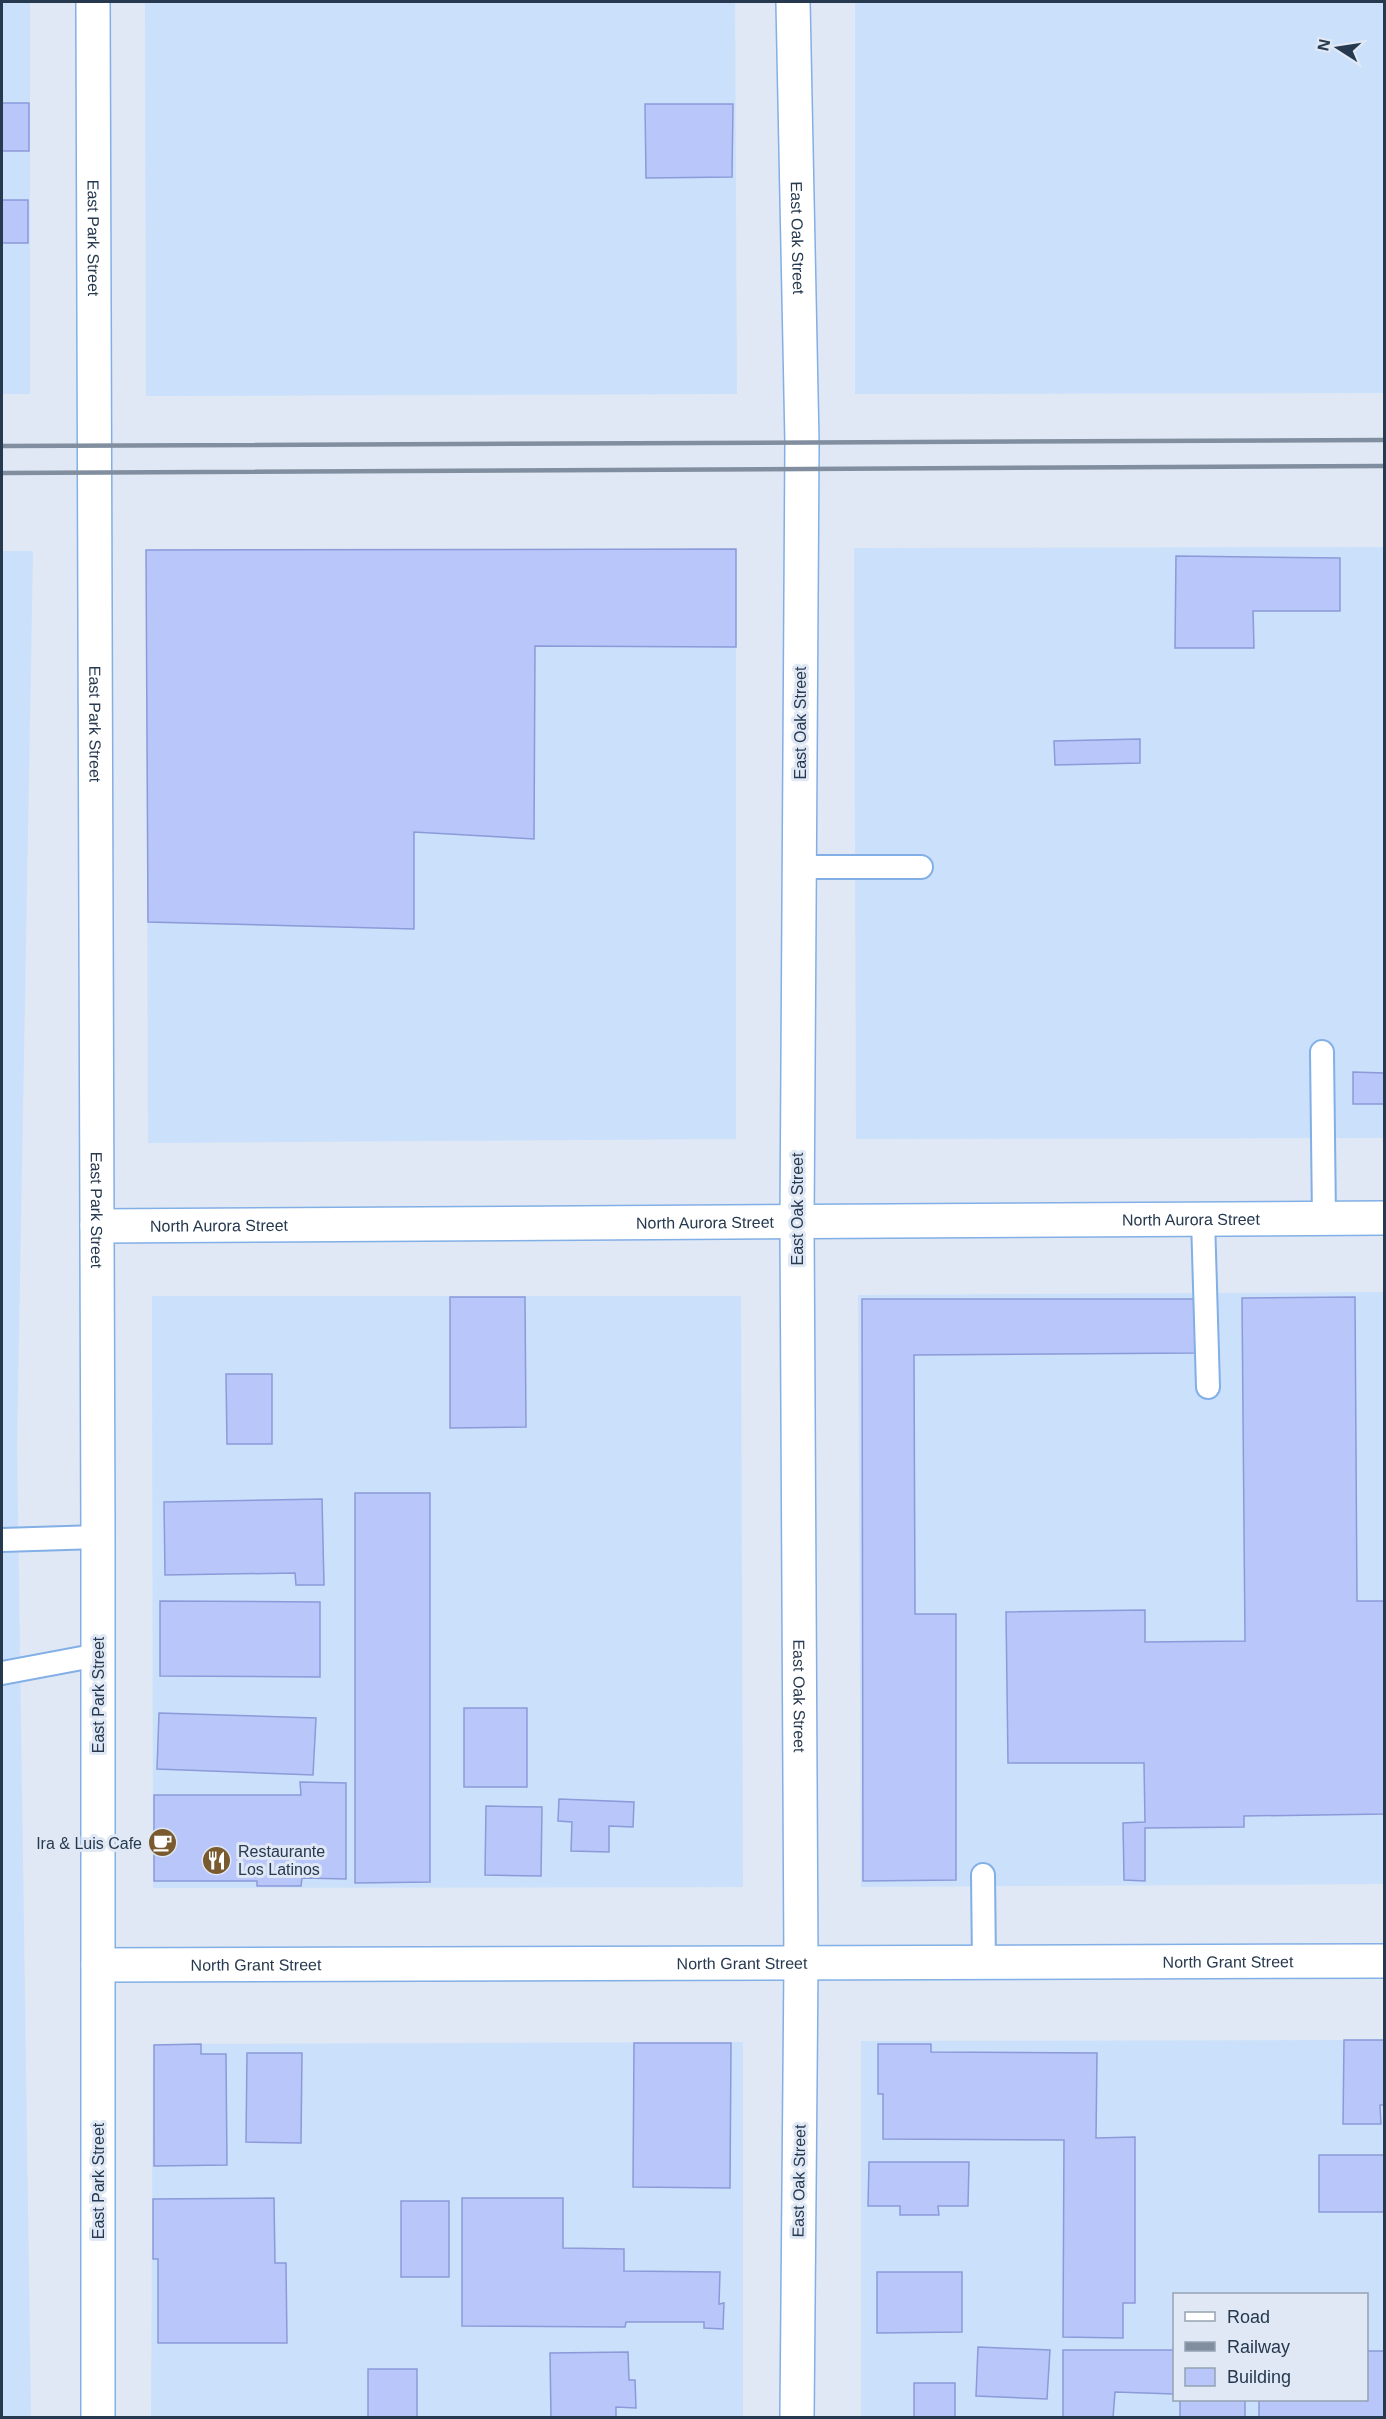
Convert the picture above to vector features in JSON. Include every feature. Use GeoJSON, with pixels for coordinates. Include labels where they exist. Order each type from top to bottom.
{"type":"FeatureCollection","features":[{"type":"Feature","properties":{"kind":"street","name":"East Park Street"},"geometry":{"type":"LineString","coordinates":[[93,2],[98,1537],[98,2418]]}},
{"type":"Feature","properties":{"kind":"street","name":"East Oak Street"},"geometry":{"type":"LineString","coordinates":[[793,2],[801,443],[797,1223],[801,1964],[797,2418]]}},
{"type":"Feature","properties":{"kind":"street","name":"North Aurora Street"},"geometry":{"type":"LineString","coordinates":[[97,1226],[1384,1218]]}},
{"type":"Feature","properties":{"kind":"street","name":"North Grant Street"},"geometry":{"type":"LineString","coordinates":[[98,1965],[1384,1961]]}},
{"type":"Feature","properties":{"kind":"lane"},"geometry":{"type":"LineString","coordinates":[[799,867],[921,867]]}},
{"type":"Feature","properties":{"kind":"lane"},"geometry":{"type":"LineString","coordinates":[[1322,1052],[1324,1219]]}},
{"type":"Feature","properties":{"kind":"lane"},"geometry":{"type":"LineString","coordinates":[[1203,1219],[1208,1387]]}},
{"type":"Feature","properties":{"kind":"lane"},"geometry":{"type":"LineString","coordinates":[[2,1540],[98,1537]]}},
{"type":"Feature","properties":{"kind":"lane"},"geometry":{"type":"LineString","coordinates":[[2,1673],[98,1655]]}},
{"type":"Feature","properties":{"kind":"lane"},"geometry":{"type":"LineString","coordinates":[[983,1875],[984,1963]]}},
{"type":"Feature","properties":{"kind":"shaded area"},"geometry":{"type":"Polygon","coordinates":[[[2,2],[30,2],[30,394],[2,394],[2,2]]]}},
{"type":"Feature","properties":{"kind":"shaded area"},"geometry":{"type":"Polygon","coordinates":[[[145,2],[735,2],[737,394],[146,396],[145,2]]]}},
{"type":"Feature","properties":{"kind":"shaded area"},"geometry":{"type":"Polygon","coordinates":[[[855,2],[1384,2],[1384,393],[855,394],[855,2]]]}},
{"type":"Feature","properties":{"kind":"shaded area"},"geometry":{"type":"Polygon","coordinates":[[[1384,547],[1384,1138],[856,1139],[854,548],[1384,547]]]}},
{"type":"Feature","properties":{"kind":"shaded area"},"geometry":{"type":"Polygon","coordinates":[[[736,549],[736,1139],[148,1143],[146,550],[736,549]]]}},
{"type":"Feature","properties":{"kind":"shaded area"},"geometry":{"type":"Polygon","coordinates":[[[2,551],[33,551],[17,1445],[31,2418],[2,2417],[2,551]]]}},
{"type":"Feature","properties":{"kind":"shaded area"},"geometry":{"type":"Polygon","coordinates":[[[1384,1292],[1384,1884],[861,1887],[858,1295],[1384,1292]]]}},
{"type":"Feature","properties":{"kind":"shaded area"},"geometry":{"type":"Polygon","coordinates":[[[152,1296],[741,1296],[743,1887],[153,1888],[152,1296]]]}},
{"type":"Feature","properties":{"kind":"shaded area"},"geometry":{"type":"Polygon","coordinates":[[[1384,2040],[1384,2417],[861,2418],[861,2041],[1384,2040]]]}},
{"type":"Feature","properties":{"kind":"shaded area"},"geometry":{"type":"Polygon","coordinates":[[[743,2042],[743,2417],[151,2418],[153,2044],[743,2042]]]}},
{"type":"Feature","properties":{"kind":"building"},"geometry":{"type":"Polygon","coordinates":[[[2,103],[29,103],[29,151],[2,151],[2,103]]]}},
{"type":"Feature","properties":{"kind":"building"},"geometry":{"type":"Polygon","coordinates":[[[645,104],[733,104],[732,177],[646,178],[645,104]]]}},
{"type":"Feature","properties":{"kind":"building"},"geometry":{"type":"Polygon","coordinates":[[[2,200],[28,200],[28,243],[2,243],[2,200]]]}},
{"type":"Feature","properties":{"kind":"building"},"geometry":{"type":"Polygon","coordinates":[[[736,549],[736,647],[535,646],[534,839],[414,832],[414,929],[148,922],[146,550],[736,549]]]}},
{"type":"Feature","properties":{"kind":"building"},"geometry":{"type":"Polygon","coordinates":[[[1176,556],[1340,558],[1340,611],[1253,611],[1254,648],[1175,648],[1176,556]]]}},
{"type":"Feature","properties":{"kind":"building"},"geometry":{"type":"Polygon","coordinates":[[[1140,739],[1140,763],[1055,765],[1054,741],[1140,739]]]}},
{"type":"Feature","properties":{"kind":"building"},"geometry":{"type":"Polygon","coordinates":[[[1353,1072],[1384,1073],[1384,1104],[1353,1104],[1353,1072]]]}},
{"type":"Feature","properties":{"kind":"building"},"geometry":{"type":"Polygon","coordinates":[[[450,1297],[525,1297],[526,1427],[450,1428],[450,1297]]]}},
{"type":"Feature","properties":{"kind":"building"},"geometry":{"type":"Polygon","coordinates":[[[1355,1297],[1357,1601],[1384,1601],[1384,1814],[1244,1816],[1244,1827],[1145,1828],[1145,1881],[1124,1880],[1123,1823],[1145,1822],[1144,1763],[1008,1763],[1006,1612],[1145,1610],[1145,1642],[1245,1641],[1242,1298],[1355,1297]]]}},
{"type":"Feature","properties":{"kind":"building"},"geometry":{"type":"Polygon","coordinates":[[[862,1299],[1195,1299],[1195,1353],[914,1355],[915,1614],[956,1614],[956,1880],[863,1881],[862,1299]]]}},
{"type":"Feature","properties":{"kind":"building"},"geometry":{"type":"Polygon","coordinates":[[[226,1374],[272,1374],[272,1444],[227,1444],[226,1374]]]}},
{"type":"Feature","properties":{"kind":"building"},"geometry":{"type":"Polygon","coordinates":[[[355,1493],[430,1493],[430,1882],[355,1883],[355,1493]]]}},
{"type":"Feature","properties":{"kind":"building"},"geometry":{"type":"Polygon","coordinates":[[[322,1499],[324,1585],[296,1585],[295,1573],[165,1575],[164,1502],[322,1499]]]}},
{"type":"Feature","properties":{"kind":"building"},"geometry":{"type":"Polygon","coordinates":[[[160,1601],[320,1602],[320,1677],[160,1676],[160,1601]]]}},
{"type":"Feature","properties":{"kind":"building"},"geometry":{"type":"Polygon","coordinates":[[[464,1708],[527,1708],[527,1787],[464,1787],[464,1708]]]}},
{"type":"Feature","properties":{"kind":"building"},"geometry":{"type":"Polygon","coordinates":[[[159,1713],[316,1718],[313,1775],[157,1769],[159,1713]]]}},
{"type":"Feature","properties":{"kind":"building"},"geometry":{"type":"Polygon","coordinates":[[[300,1782],[346,1783],[346,1879],[302,1878],[301,1886],[257,1886],[257,1881],[154,1881],[154,1795],[301,1795],[300,1782]]]}},
{"type":"Feature","properties":{"kind":"building"},"geometry":{"type":"Polygon","coordinates":[[[559,1799],[634,1802],[633,1827],[609,1826],[609,1852],[571,1851],[572,1822],[558,1821],[559,1799]]]}},
{"type":"Feature","properties":{"kind":"building"},"geometry":{"type":"Polygon","coordinates":[[[486,1806],[542,1807],[541,1876],[485,1875],[486,1806]]]}},
{"type":"Feature","properties":{"kind":"building"},"geometry":{"type":"Polygon","coordinates":[[[1344,2040],[1384,2040],[1384,2105],[1380,2105],[1381,2124],[1343,2124],[1344,2040]]]}},
{"type":"Feature","properties":{"kind":"building"},"geometry":{"type":"Polygon","coordinates":[[[634,2043],[731,2043],[730,2188],[633,2187],[634,2043]]]}},
{"type":"Feature","properties":{"kind":"building"},"geometry":{"type":"Polygon","coordinates":[[[201,2044],[201,2054],[226,2054],[227,2165],[154,2166],[154,2045],[201,2044]]]}},
{"type":"Feature","properties":{"kind":"building"},"geometry":{"type":"Polygon","coordinates":[[[878,2044],[931,2044],[931,2052],[1097,2053],[1096,2138],[1135,2137],[1135,2303],[1123,2303],[1123,2338],[1063,2337],[1064,2140],[883,2139],[883,2094],[878,2094],[878,2044]]]}},
{"type":"Feature","properties":{"kind":"building"},"geometry":{"type":"Polygon","coordinates":[[[247,2053],[302,2053],[301,2143],[246,2142],[247,2053]]]}},
{"type":"Feature","properties":{"kind":"building"},"geometry":{"type":"Polygon","coordinates":[[[1319,2155],[1384,2155],[1384,2212],[1319,2212],[1319,2155]]]}},
{"type":"Feature","properties":{"kind":"building"},"geometry":{"type":"Polygon","coordinates":[[[869,2162],[969,2162],[968,2206],[938,2206],[939,2215],[900,2215],[900,2206],[868,2206],[869,2162]]]}},
{"type":"Feature","properties":{"kind":"building"},"geometry":{"type":"Polygon","coordinates":[[[274,2198],[275,2263],[286,2263],[287,2343],[158,2343],[158,2259],[153,2259],[153,2199],[274,2198]]]}},
{"type":"Feature","properties":{"kind":"building"},"geometry":{"type":"Polygon","coordinates":[[[462,2198],[563,2198],[563,2248],[624,2249],[624,2271],[720,2272],[719,2304],[724,2303],[723,2329],[704,2328],[704,2322],[626,2322],[625,2327],[462,2326],[462,2198]]]}},
{"type":"Feature","properties":{"kind":"building"},"geometry":{"type":"Polygon","coordinates":[[[401,2201],[449,2201],[449,2277],[401,2277],[401,2201]]]}},
{"type":"Feature","properties":{"kind":"building"},"geometry":{"type":"Polygon","coordinates":[[[877,2272],[962,2272],[962,2332],[877,2333],[877,2272]]]}},
{"type":"Feature","properties":{"kind":"building"},"geometry":{"type":"Polygon","coordinates":[[[978,2347],[1050,2350],[1047,2399],[976,2396],[978,2347]]]}},
{"type":"Feature","properties":{"kind":"building"},"geometry":{"type":"Polygon","coordinates":[[[1063,2350],[1173,2350],[1173,2394],[1115,2392],[1113,2418],[1063,2418],[1063,2350]]]}},
{"type":"Feature","properties":{"kind":"building"},"geometry":{"type":"Polygon","coordinates":[[[1368,2351],[1384,2351],[1384,2418],[1259,2418],[1259,2401],[1368,2401],[1368,2351]]]}},
{"type":"Feature","properties":{"kind":"building"},"geometry":{"type":"Polygon","coordinates":[[[628,2352],[629,2380],[635,2380],[636,2408],[616,2407],[616,2418],[551,2418],[550,2353],[628,2352]]]}},
{"type":"Feature","properties":{"kind":"building"},"geometry":{"type":"Polygon","coordinates":[[[368,2369],[417,2369],[417,2418],[368,2418],[368,2369]]]}},
{"type":"Feature","properties":{"kind":"building"},"geometry":{"type":"Polygon","coordinates":[[[914,2383],[955,2383],[955,2418],[914,2418],[914,2383]]]}},
{"type":"Feature","properties":{"kind":"building"},"geometry":{"type":"Polygon","coordinates":[[[1180,2401],[1245,2401],[1245,2418],[1180,2418],[1180,2401]]]}},
{"type":"Feature","properties":{"kind":"railway"},"geometry":{"type":"LineString","coordinates":[[2,446],[1384,440]]}},
{"type":"Feature","properties":{"kind":"railway"},"geometry":{"type":"LineString","coordinates":[[2,473],[1384,466]]}},
{"type":"Feature","properties":{"kind":"place","name":"Ira & Luis Cafe"},"geometry":{"type":"Point","coordinates":[163,1843]}},
{"type":"Feature","properties":{"kind":"place","name":"Restaurante Los Latinos"},"geometry":{"type":"Point","coordinates":[217,1860]}}]}
